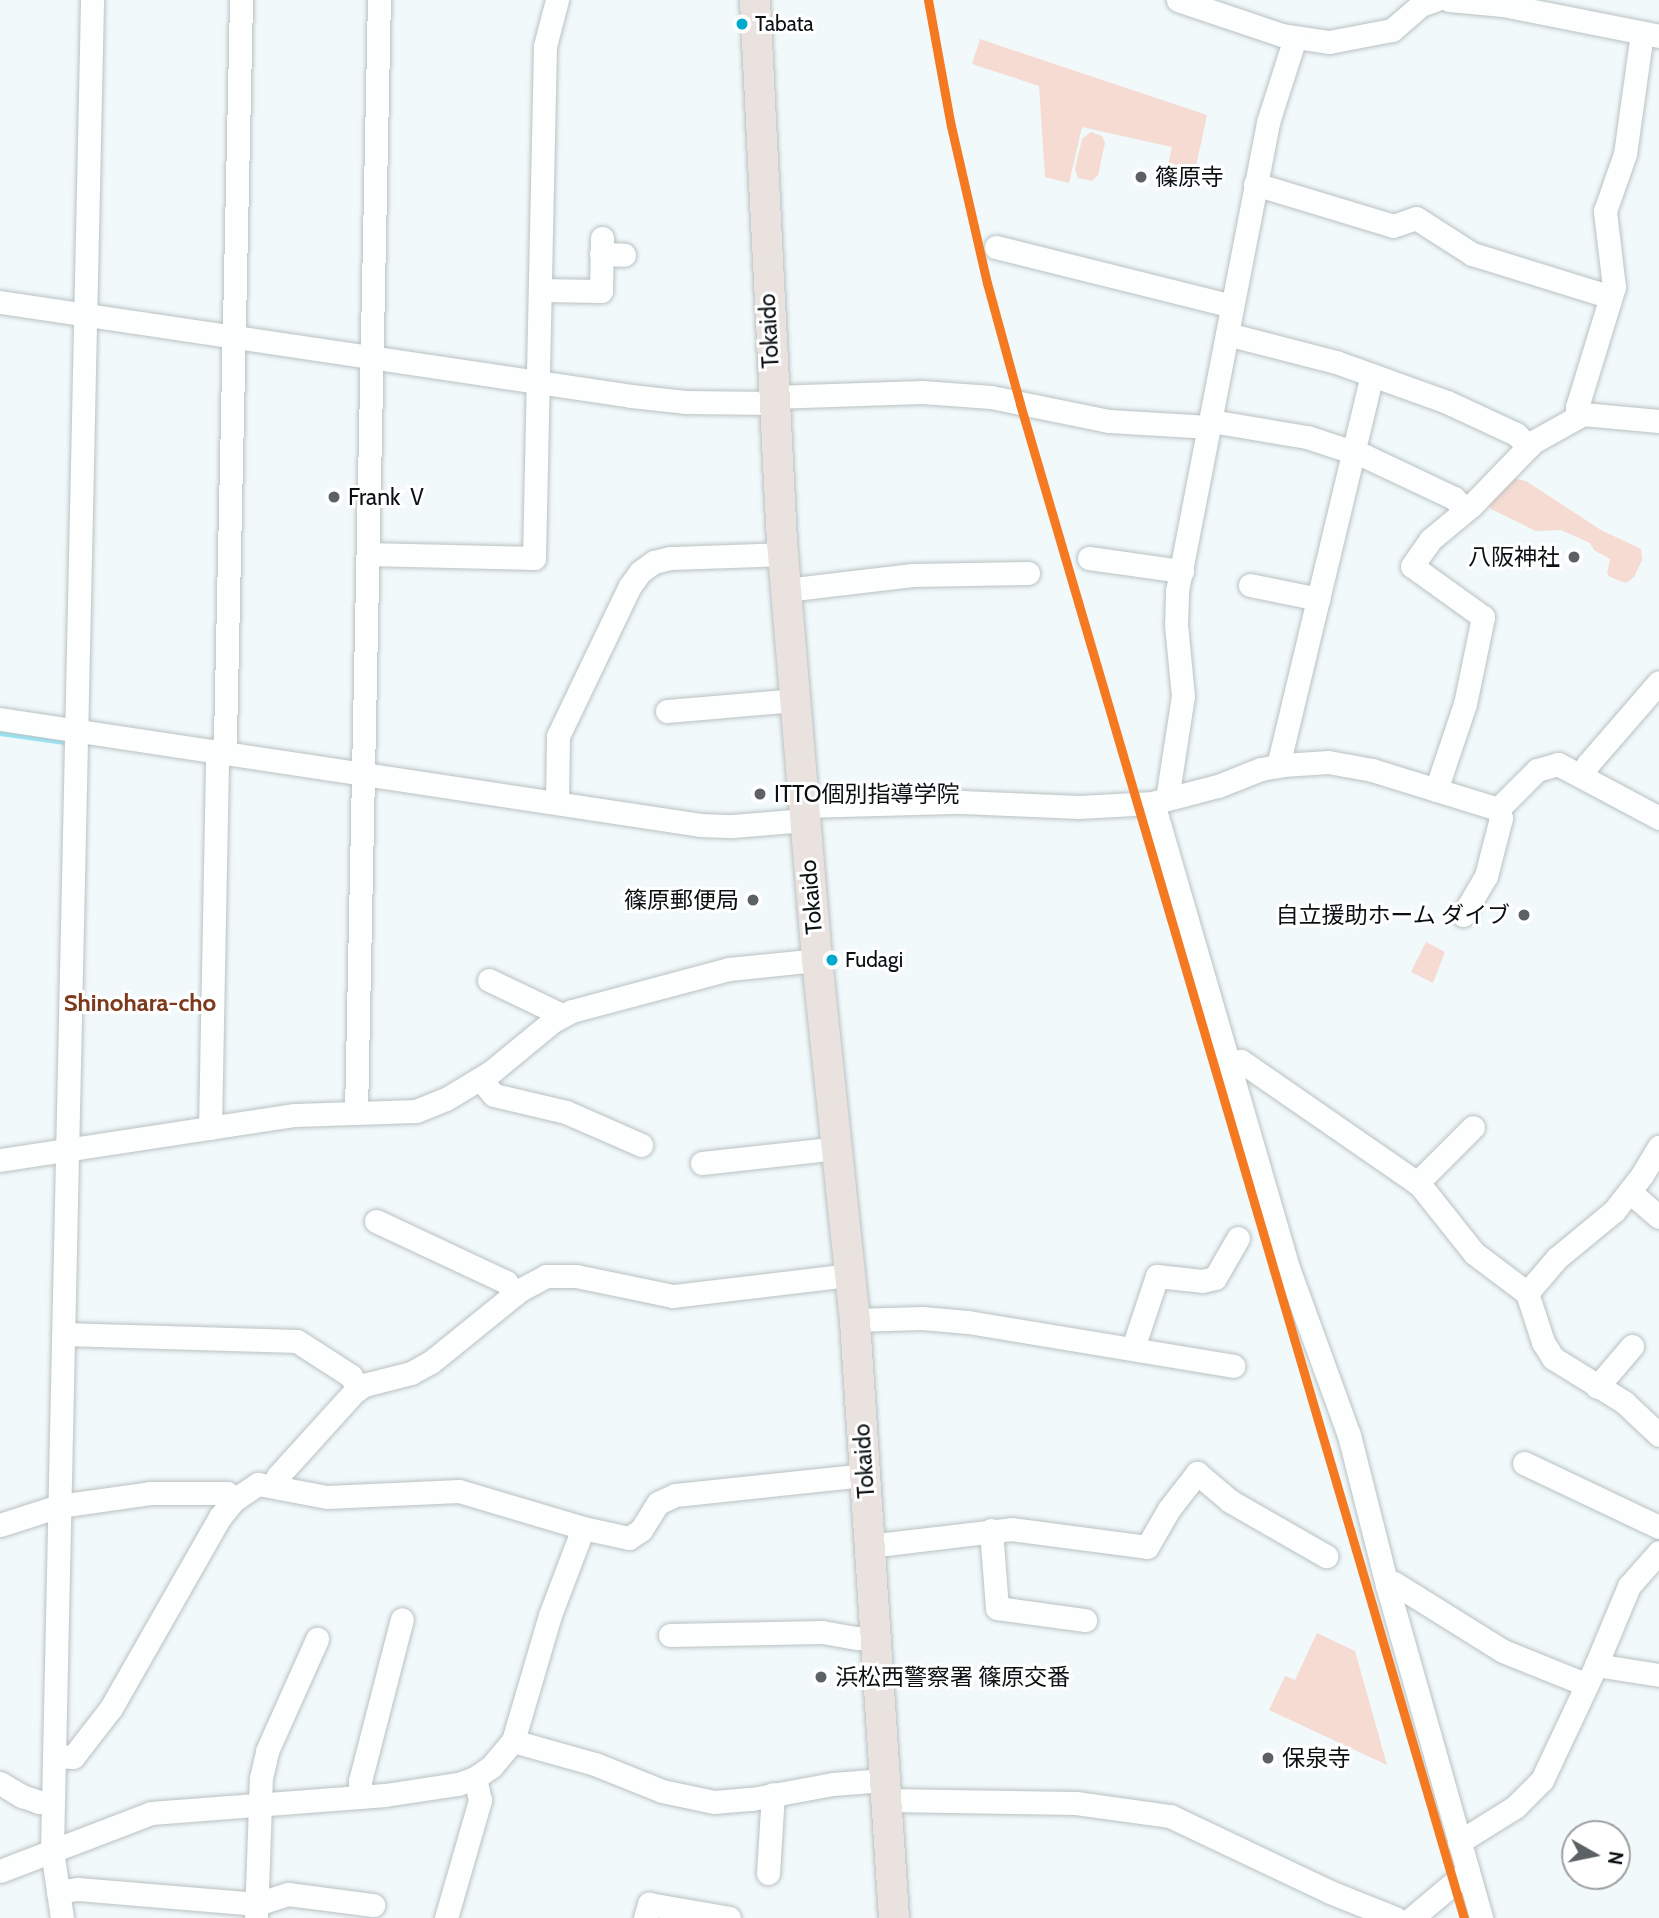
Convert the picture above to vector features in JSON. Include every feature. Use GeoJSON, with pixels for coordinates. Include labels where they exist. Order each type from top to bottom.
{"type":"FeatureCollection","features":[{"type":"Feature","properties":{"kind":"main road","name":"Tokaido"},"geometry":{"type":"LineString","coordinates":[[755,0],[773,400],[783,554],[817,960],[855,1320],[894,1918]]}},
{"type":"Feature","properties":{"kind":"street"},"geometry":{"type":"LineString","coordinates":[[62,1918],[52,1850],[92,0]]}},
{"type":"Feature","properties":{"kind":"street"},"geometry":{"type":"LineString","coordinates":[[209,1128],[217,764],[225,739],[241,0]]}},
{"type":"Feature","properties":{"kind":"street"},"geometry":{"type":"LineString","coordinates":[[356,1113],[379,0]]}},
{"type":"Feature","properties":{"kind":"street"},"geometry":{"type":"LineString","coordinates":[[368,555],[544,556],[538,382],[544,46],[557,0]]}},
{"type":"Feature","properties":{"kind":"street"},"geometry":{"type":"LineString","coordinates":[[1178,0],[1296,38],[1329,42],[1392,30],[1421,5],[1435,0]]}},
{"type":"Feature","properties":{"kind":"street"},"geometry":{"type":"LineString","coordinates":[[1449,0],[1517,4],[1650,34],[1625,154],[1605,211],[1614,287],[1577,407],[1577,417]]}},
{"type":"Feature","properties":{"kind":"street"},"geometry":{"type":"LineString","coordinates":[[1296,38],[1269,115],[1175,608],[1183,696],[1160,801],[1229,1064],[1297,1294],[1342,1411],[1387,1585],[1481,1918]]}},
{"type":"Feature","properties":{"kind":"street"},"geometry":{"type":"LineString","coordinates":[[1255,184],[1393,226],[1416,218],[1472,254],[1611,297]]}},
{"type":"Feature","properties":{"kind":"street"},"geometry":{"type":"LineString","coordinates":[[996,247],[1232,306]]}},
{"type":"Feature","properties":{"kind":"street"},"geometry":{"type":"LineString","coordinates":[[540,290],[601,291],[609,249]]}},
{"type":"Feature","properties":{"kind":"street"},"geometry":{"type":"LineString","coordinates":[[0,302],[685,402],[922,392],[990,397],[1109,421],[1210,424],[1307,437],[1353,452],[1454,498],[1465,510]]}},
{"type":"Feature","properties":{"kind":"street"},"geometry":{"type":"LineString","coordinates":[[1227,334],[1336,362],[1447,402],[1516,434],[1529,447]]}},
{"type":"Feature","properties":{"kind":"street"},"geometry":{"type":"LineString","coordinates":[[1278,766],[1372,375]]}},
{"type":"Feature","properties":{"kind":"street"},"geometry":{"type":"LineString","coordinates":[[1436,790],[1465,704],[1483,617],[1412,566],[1430,540],[1529,447],[1577,417],[1583,414],[1659,421]]}},
{"type":"Feature","properties":{"kind":"street"},"geometry":{"type":"LineString","coordinates":[[557,802],[558,736],[630,586],[640,572],[654,562],[670,558],[783,554]]}},
{"type":"Feature","properties":{"kind":"street"},"geometry":{"type":"LineString","coordinates":[[1089,558],[1182,571]]}},
{"type":"Feature","properties":{"kind":"street"},"geometry":{"type":"LineString","coordinates":[[786,590],[921,575],[1028,573]]}},
{"type":"Feature","properties":{"kind":"street"},"geometry":{"type":"LineString","coordinates":[[1250,585],[1319,599]]}},
{"type":"Feature","properties":{"kind":"street"},"geometry":{"type":"LineString","coordinates":[[1583,775],[1588,764],[1659,682]]}},
{"type":"Feature","properties":{"kind":"street"},"geometry":{"type":"LineString","coordinates":[[667,711],[795,700]]}},
{"type":"Feature","properties":{"kind":"street"},"geometry":{"type":"LineString","coordinates":[[0,719],[557,802],[600,811],[716,826],[804,813],[962,802],[1079,807],[1160,801],[1278,766],[1305,762],[1350,765],[1498,809]]}},
{"type":"Feature","properties":{"kind":"street"},"geometry":{"type":"LineString","coordinates":[[1498,809],[1537,770],[1558,764],[1659,818]]}},
{"type":"Feature","properties":{"kind":"street"},"geometry":{"type":"LineString","coordinates":[[1463,915],[1486,876],[1501,818],[1498,809]]}},
{"type":"Feature","properties":{"kind":"street"},"geometry":{"type":"LineString","coordinates":[[0,1160],[295,1115],[424,1108],[480,1079],[520,1051],[562,1015],[729,969],[817,960]]}},
{"type":"Feature","properties":{"kind":"street"},"geometry":{"type":"LineString","coordinates":[[489,980],[562,1015]]}},
{"type":"Feature","properties":{"kind":"street"},"geometry":{"type":"LineString","coordinates":[[1229,1064],[1241,1061],[1417,1183],[1474,1253],[1527,1293],[1543,1342],[1553,1359],[1637,1412],[1659,1435]]}},
{"type":"Feature","properties":{"kind":"street"},"geometry":{"type":"LineString","coordinates":[[480,1079],[494,1095],[566,1112],[629,1147]]}},
{"type":"Feature","properties":{"kind":"street"},"geometry":{"type":"LineString","coordinates":[[1417,1183],[1473,1127]]}},
{"type":"Feature","properties":{"kind":"street"},"geometry":{"type":"LineString","coordinates":[[1527,1293],[1557,1258],[1597,1226],[1630,1192],[1659,1147]]}},
{"type":"Feature","properties":{"kind":"street"},"geometry":{"type":"LineString","coordinates":[[702,1163],[837,1148]]}},
{"type":"Feature","properties":{"kind":"street"},"geometry":{"type":"LineString","coordinates":[[1630,1192],[1659,1217]]}},
{"type":"Feature","properties":{"kind":"street"},"geometry":{"type":"LineString","coordinates":[[376,1221],[506,1282],[515,1294]]}},
{"type":"Feature","properties":{"kind":"street"},"geometry":{"type":"LineString","coordinates":[[1133,1348],[1157,1276],[1202,1281],[1215,1278],[1238,1238]]}},
{"type":"Feature","properties":{"kind":"street"},"geometry":{"type":"LineString","coordinates":[[275,1486],[278,1476],[358,1389],[400,1377],[431,1362],[533,1281],[561,1274],[673,1296],[850,1275]]}},
{"type":"Feature","properties":{"kind":"street"},"geometry":{"type":"LineString","coordinates":[[855,1320],[945,1319],[1233,1366]]}},
{"type":"Feature","properties":{"kind":"street"},"geometry":{"type":"LineString","coordinates":[[63,1334],[297,1341],[351,1376],[358,1389]]}},
{"type":"Feature","properties":{"kind":"street"},"geometry":{"type":"LineString","coordinates":[[1597,1387],[1632,1346]]}},
{"type":"Feature","properties":{"kind":"street"},"geometry":{"type":"LineString","coordinates":[[1524,1463],[1659,1527]]}},
{"type":"Feature","properties":{"kind":"street"},"geometry":{"type":"LineString","coordinates":[[869,1546],[992,1530],[1023,1530],[1146,1547],[1169,1509],[1196,1473],[1230,1501],[1326,1556]]}},
{"type":"Feature","properties":{"kind":"street"},"geometry":{"type":"LineString","coordinates":[[54,1756],[73,1757],[111,1708],[220,1517],[234,1500],[258,1484],[340,1497],[447,1490],[471,1494],[583,1528],[629,1538],[641,1530],[659,1503],[675,1495],[864,1475]]}},
{"type":"Feature","properties":{"kind":"street"},"geometry":{"type":"LineString","coordinates":[[0,1525],[59,1506],[168,1491],[227,1493],[234,1500]]}},
{"type":"Feature","properties":{"kind":"street"},"geometry":{"type":"LineString","coordinates":[[0,1871],[151,1813],[361,1797],[458,1784],[475,1778],[491,1767],[513,1741],[550,1615],[583,1528]]}},
{"type":"Feature","properties":{"kind":"street"},"geometry":{"type":"LineString","coordinates":[[992,1530],[997,1608],[1085,1620]]}},
{"type":"Feature","properties":{"kind":"street"},"geometry":{"type":"LineString","coordinates":[[1459,1842],[1515,1807],[1542,1780],[1629,1586],[1659,1552]]}},
{"type":"Feature","properties":{"kind":"street"},"geometry":{"type":"LineString","coordinates":[[1387,1585],[1394,1583],[1488,1644],[1545,1670],[1659,1675]]}},
{"type":"Feature","properties":{"kind":"street"},"geometry":{"type":"LineString","coordinates":[[361,1797],[360,1781],[402,1619]]}},
{"type":"Feature","properties":{"kind":"street"},"geometry":{"type":"LineString","coordinates":[[670,1636],[822,1632],[857,1638],[874,1637]]}},
{"type":"Feature","properties":{"kind":"street"},"geometry":{"type":"LineString","coordinates":[[256,1911],[261,1778],[270,1740],[317,1639]]}},
{"type":"Feature","properties":{"kind":"street"},"geometry":{"type":"LineString","coordinates":[[513,1741],[595,1764],[645,1786],[695,1799],[733,1802],[825,1784],[1076,1803],[1170,1816],[1330,1892],[1395,1918]]}},
{"type":"Feature","properties":{"kind":"street"},"geometry":{"type":"LineString","coordinates":[[446,1918],[480,1800],[475,1778]]}},
{"type":"Feature","properties":{"kind":"street"},"geometry":{"type":"LineString","coordinates":[[0,1783],[22,1796],[53,1802]]}},
{"type":"Feature","properties":{"kind":"street"},"geometry":{"type":"LineString","coordinates":[[768,1873],[773,1794]]}},
{"type":"Feature","properties":{"kind":"street"},"geometry":{"type":"LineString","coordinates":[[1412,1918],[1468,1871]]}},
{"type":"Feature","properties":{"kind":"street"},"geometry":{"type":"LineString","coordinates":[[58,1892],[78,1889],[256,1911],[288,1894],[373,1905]]}},
{"type":"Feature","properties":{"kind":"street"},"geometry":{"type":"LineString","coordinates":[[645,1918],[649,1904],[729,1918]]}},
{"type":"Feature","properties":{"kind":"shaded area"},"geometry":{"type":"Polygon","coordinates":[[[980,39],[1207,115],[1195,171],[1168,165],[1172,147],[1082,127],[1069,183],[1045,177],[1039,86],[972,64],[980,39]]]}},
{"type":"Feature","properties":{"kind":"shaded area"},"geometry":{"type":"Polygon","coordinates":[[[1091,132],[1102,136],[1105,143],[1098,175],[1092,181],[1078,178],[1075,169],[1082,139],[1091,132]]]}},
{"type":"Feature","properties":{"kind":"shaded area"},"geometry":{"type":"Polygon","coordinates":[[[1512,478],[1526,481],[1601,530],[1641,549],[1642,560],[1634,577],[1626,583],[1610,577],[1607,574],[1610,559],[1594,550],[1590,543],[1561,530],[1536,531],[1491,509],[1489,502],[1512,478]]]}},
{"type":"Feature","properties":{"kind":"shaded area"},"geometry":{"type":"Polygon","coordinates":[[[1426,942],[1445,952],[1433,983],[1411,972],[1426,942]]]}},
{"type":"Feature","properties":{"kind":"shaded area"},"geometry":{"type":"Polygon","coordinates":[[[1317,1633],[1355,1651],[1387,1765],[1269,1710],[1285,1676],[1295,1680],[1317,1633]]]}},
{"type":"Feature","properties":{"kind":"waterway"},"geometry":{"type":"LineString","coordinates":[[0,732],[64,741]]}},
{"type":"Feature","properties":{"kind":"transit line"},"geometry":{"type":"LineString","coordinates":[[928,0],[951,126],[987,283],[1020,404],[1464,1918]]}},
{"type":"Feature","properties":{"kind":"place","name":"Tabata"},"geometry":{"type":"Point","coordinates":[742,24]}},
{"type":"Feature","properties":{"kind":"place","name":"篠原寺"},"geometry":{"type":"Point","coordinates":[1141,177]}},
{"type":"Feature","properties":{"kind":"place","name":"Frank Ⅴ"},"geometry":{"type":"Point","coordinates":[334,497]}},
{"type":"Feature","properties":{"kind":"place","name":"八阪神社"},"geometry":{"type":"Point","coordinates":[1574,557]}},
{"type":"Feature","properties":{"kind":"place","name":"ITTO個別指導学院"},"geometry":{"type":"Point","coordinates":[760,794]}},
{"type":"Feature","properties":{"kind":"place","name":"篠原郵便局"},"geometry":{"type":"Point","coordinates":[753,900]}},
{"type":"Feature","properties":{"kind":"place","name":"自立援助ホーム ダイブ"},"geometry":{"type":"Point","coordinates":[1524,915]}},
{"type":"Feature","properties":{"kind":"place","name":"Fudagi"},"geometry":{"type":"Point","coordinates":[832,960]}},
{"type":"Feature","properties":{"kind":"place","name":"浜松西警察署 篠原交番"},"geometry":{"type":"Point","coordinates":[821,1677]}},
{"type":"Feature","properties":{"kind":"place","name":"保泉寺"},"geometry":{"type":"Point","coordinates":[1268,1758]}},
{"type":"Feature","properties":{"kind":"district","name":"Shinohara-cho"},"geometry":{"type":"Point","coordinates":[140,1003]}}]}
